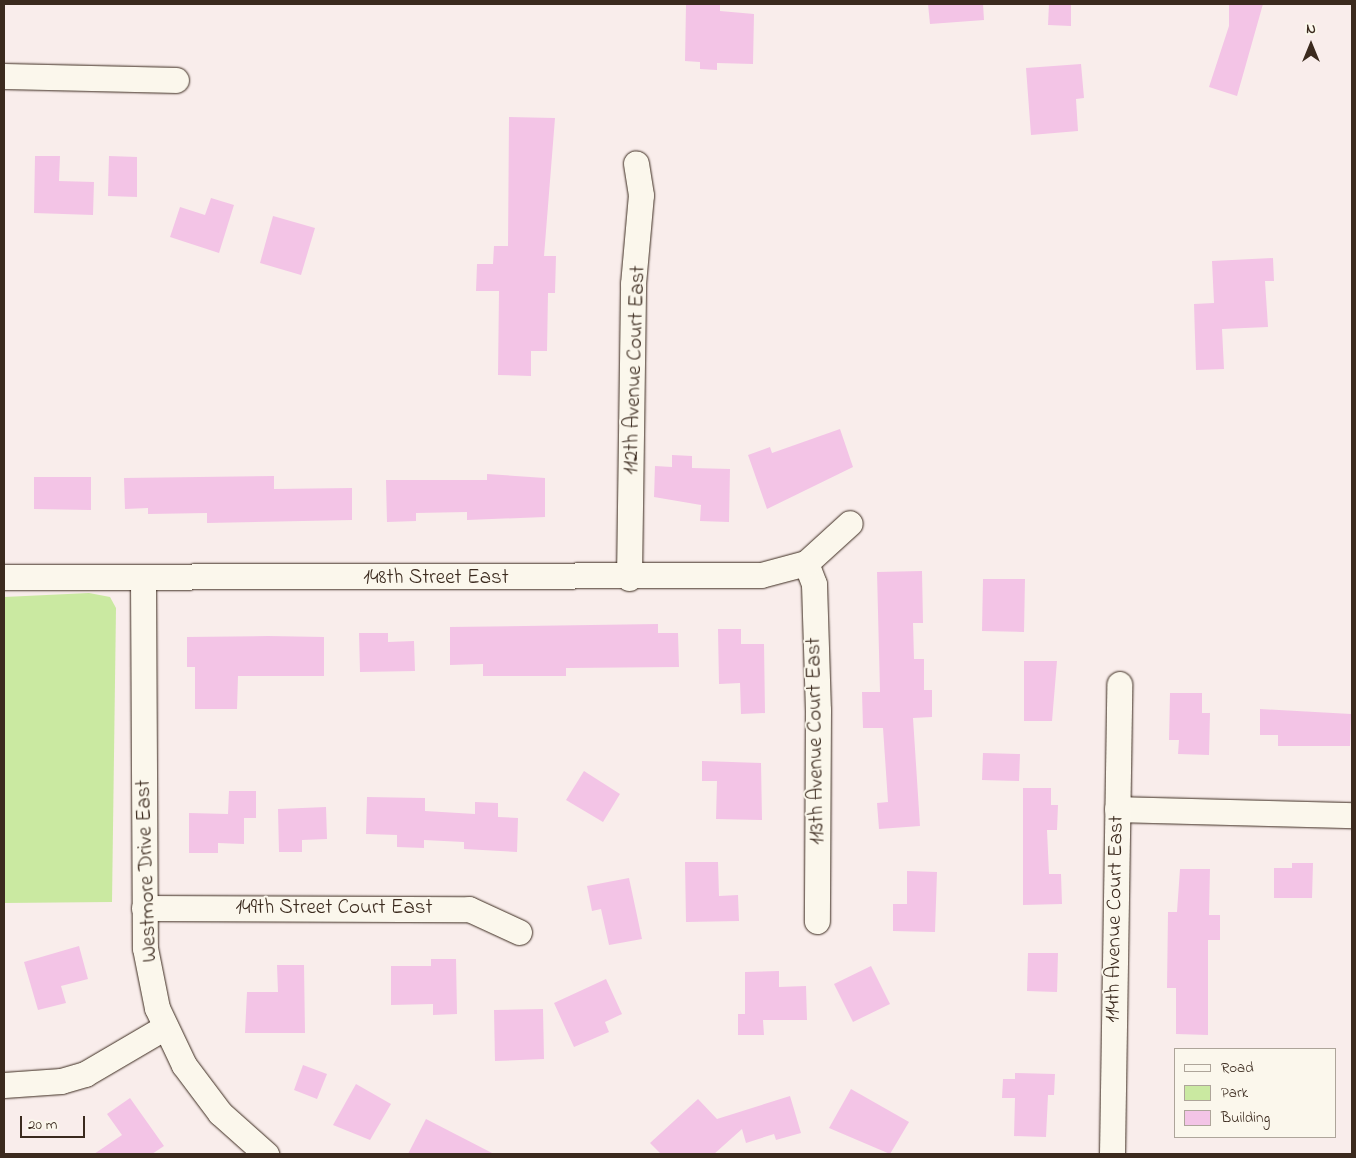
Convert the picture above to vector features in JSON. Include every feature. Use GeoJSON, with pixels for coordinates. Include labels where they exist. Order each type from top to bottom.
{"type":"FeatureCollection","features":[{"type":"Feature","properties":{"kind":"street"},"geometry":{"type":"LineString","coordinates":[[4,76],[176,80]]}},
{"type":"Feature","properties":{"kind":"street","name":"112th Avenue Court East"},"geometry":{"type":"LineString","coordinates":[[629,578],[633,284],[641,195],[636,162]]}},
{"type":"Feature","properties":{"kind":"street","name":"148th Street East"},"geometry":{"type":"LineString","coordinates":[[4,577],[143,579],[629,578],[761,575],[806,563],[850,523]]}},
{"type":"Feature","properties":{"kind":"street","name":"113th Avenue Court East"},"geometry":{"type":"LineString","coordinates":[[806,563],[814,584],[818,710],[817,920]]}},
{"type":"Feature","properties":{"kind":"street","name":"Westmore Drive East"},"geometry":{"type":"LineString","coordinates":[[143,579],[145,948],[165,1027],[184,1065],[220,1113],[266,1154]]}},
{"type":"Feature","properties":{"kind":"street","name":"114th Avenue Court East"},"geometry":{"type":"LineString","coordinates":[[1112,1154],[1120,684]]}},
{"type":"Feature","properties":{"kind":"street"},"geometry":{"type":"LineString","coordinates":[[1117,809],[1352,816]]}},
{"type":"Feature","properties":{"kind":"street","name":"149th Street Court East"},"geometry":{"type":"LineString","coordinates":[[144,908],[469,909],[519,932]]}},
{"type":"Feature","properties":{"kind":"street"},"geometry":{"type":"LineString","coordinates":[[4,1085],[61,1081],[85,1074],[165,1027]]}},
{"type":"Feature","properties":{"kind":"green space"},"geometry":{"type":"Polygon","coordinates":[[[89,593],[110,597],[116,608],[112,902],[4,903],[4,597],[89,593]]]}},
{"type":"Feature","properties":{"kind":"building"},"geometry":{"type":"Polygon","coordinates":[[[928,4],[983,4],[984,20],[930,24],[928,4]]]}},
{"type":"Feature","properties":{"kind":"building"},"geometry":{"type":"Polygon","coordinates":[[[1049,4],[1071,4],[1071,26],[1048,25],[1049,4]]]}},
{"type":"Feature","properties":{"kind":"building"},"geometry":{"type":"Polygon","coordinates":[[[1229,4],[1263,4],[1237,96],[1209,87],[1229,26],[1229,4]]]}},
{"type":"Feature","properties":{"kind":"building"},"geometry":{"type":"Polygon","coordinates":[[[686,5],[720,5],[720,11],[754,14],[753,64],[717,63],[717,70],[700,69],[700,62],[685,61],[686,5]]]}},
{"type":"Feature","properties":{"kind":"building"},"geometry":{"type":"Polygon","coordinates":[[[1081,64],[1084,98],[1076,99],[1078,131],[1031,135],[1026,68],[1081,64]]]}},
{"type":"Feature","properties":{"kind":"building"},"geometry":{"type":"Polygon","coordinates":[[[509,117],[555,118],[544,256],[556,256],[555,293],[548,293],[547,351],[531,351],[531,376],[498,375],[499,291],[476,291],[477,264],[493,264],[494,246],[508,246],[509,117]]]}},
{"type":"Feature","properties":{"kind":"building"},"geometry":{"type":"Polygon","coordinates":[[[35,156],[60,156],[59,181],[94,182],[93,215],[34,213],[35,156]]]}},
{"type":"Feature","properties":{"kind":"building"},"geometry":{"type":"Polygon","coordinates":[[[109,156],[137,157],[137,197],[108,196],[109,156]]]}},
{"type":"Feature","properties":{"kind":"building"},"geometry":{"type":"Polygon","coordinates":[[[211,198],[234,205],[219,253],[170,237],[180,207],[205,215],[211,198]]]}},
{"type":"Feature","properties":{"kind":"building"},"geometry":{"type":"Polygon","coordinates":[[[273,216],[315,228],[301,275],[260,263],[273,216]]]}},
{"type":"Feature","properties":{"kind":"building"},"geometry":{"type":"Polygon","coordinates":[[[1273,258],[1274,281],[1265,281],[1268,327],[1222,329],[1224,369],[1196,370],[1194,304],[1214,303],[1212,261],[1273,258]]]}},
{"type":"Feature","properties":{"kind":"building"},"geometry":{"type":"Polygon","coordinates":[[[840,429],[853,467],[767,509],[748,455],[770,447],[772,453],[840,429]]]}},
{"type":"Feature","properties":{"kind":"building"},"geometry":{"type":"Polygon","coordinates":[[[672,455],[692,456],[692,468],[730,469],[729,522],[700,521],[701,505],[654,497],[655,466],[672,467],[672,455]]]}},
{"type":"Feature","properties":{"kind":"building"},"geometry":{"type":"Polygon","coordinates":[[[487,474],[545,478],[545,517],[467,520],[467,512],[416,513],[416,521],[387,522],[386,480],[487,480],[487,474]]]}},
{"type":"Feature","properties":{"kind":"building"},"geometry":{"type":"Polygon","coordinates":[[[274,476],[274,489],[352,488],[352,520],[207,523],[207,513],[148,514],[148,508],[125,509],[124,478],[274,476]]]}},
{"type":"Feature","properties":{"kind":"building"},"geometry":{"type":"Polygon","coordinates":[[[34,477],[91,477],[91,510],[34,509],[34,477]]]}},
{"type":"Feature","properties":{"kind":"building"},"geometry":{"type":"Polygon","coordinates":[[[922,571],[923,623],[913,623],[914,659],[924,659],[924,690],[932,690],[932,717],[913,718],[920,826],[879,829],[877,803],[888,802],[883,728],[863,728],[862,692],[880,692],[877,572],[922,571]]]}},
{"type":"Feature","properties":{"kind":"building"},"geometry":{"type":"Polygon","coordinates":[[[983,579],[1025,579],[1024,632],[982,631],[983,579]]]}},
{"type":"Feature","properties":{"kind":"building"},"geometry":{"type":"Polygon","coordinates":[[[658,624],[658,633],[678,633],[679,667],[566,668],[566,676],[483,676],[483,664],[450,665],[450,627],[658,624]]]}},
{"type":"Feature","properties":{"kind":"building"},"geometry":{"type":"Polygon","coordinates":[[[718,629],[741,629],[741,644],[764,644],[765,713],[741,714],[740,683],[719,684],[718,629]]]}},
{"type":"Feature","properties":{"kind":"building"},"geometry":{"type":"Polygon","coordinates":[[[359,633],[388,633],[388,642],[414,641],[415,671],[360,672],[359,633]]]}},
{"type":"Feature","properties":{"kind":"building"},"geometry":{"type":"Polygon","coordinates":[[[187,637],[324,637],[324,676],[238,676],[237,709],[195,709],[195,667],[187,667],[187,637]]]}},
{"type":"Feature","properties":{"kind":"building"},"geometry":{"type":"Polygon","coordinates":[[[1024,661],[1057,661],[1052,721],[1024,721],[1024,661]]]}},
{"type":"Feature","properties":{"kind":"building"},"geometry":{"type":"Polygon","coordinates":[[[1170,693],[1202,693],[1202,713],[1210,713],[1209,755],[1178,754],[1179,740],[1169,740],[1170,693]]]}},
{"type":"Feature","properties":{"kind":"building"},"geometry":{"type":"Polygon","coordinates":[[[1260,709],[1351,714],[1350,746],[1278,746],[1278,735],[1260,735],[1260,709]]]}},
{"type":"Feature","properties":{"kind":"building"},"geometry":{"type":"Polygon","coordinates":[[[983,753],[1020,754],[1019,781],[982,780],[983,753]]]}},
{"type":"Feature","properties":{"kind":"building"},"geometry":{"type":"Polygon","coordinates":[[[702,761],[761,763],[762,820],[716,819],[717,781],[702,781],[702,761]]]}},
{"type":"Feature","properties":{"kind":"building"},"geometry":{"type":"Polygon","coordinates":[[[584,771],[620,794],[603,822],[566,800],[584,771]]]}},
{"type":"Feature","properties":{"kind":"building"},"geometry":{"type":"Polygon","coordinates":[[[1023,788],[1051,788],[1051,805],[1058,805],[1057,830],[1047,830],[1049,874],[1061,874],[1062,904],[1023,905],[1023,788]]]}},
{"type":"Feature","properties":{"kind":"building"},"geometry":{"type":"Polygon","coordinates":[[[229,791],[256,791],[256,818],[244,818],[244,844],[218,843],[218,853],[189,853],[189,813],[228,814],[229,791]]]}},
{"type":"Feature","properties":{"kind":"building"},"geometry":{"type":"Polygon","coordinates":[[[367,797],[425,798],[425,811],[475,814],[475,802],[498,803],[498,817],[518,818],[517,852],[464,849],[464,842],[424,840],[424,848],[397,847],[397,835],[366,834],[367,797]]]}},
{"type":"Feature","properties":{"kind":"building"},"geometry":{"type":"Polygon","coordinates":[[[326,807],[327,839],[302,840],[302,852],[279,852],[278,809],[326,807]]]}},
{"type":"Feature","properties":{"kind":"building"},"geometry":{"type":"Polygon","coordinates":[[[685,862],[718,862],[719,896],[738,895],[739,921],[686,922],[685,862]]]}},
{"type":"Feature","properties":{"kind":"building"},"geometry":{"type":"Polygon","coordinates":[[[1292,863],[1313,863],[1312,898],[1274,898],[1274,868],[1292,868],[1292,863]]]}},
{"type":"Feature","properties":{"kind":"building"},"geometry":{"type":"Polygon","coordinates":[[[1180,869],[1210,869],[1209,915],[1220,915],[1220,940],[1208,940],[1208,1035],[1176,1034],[1176,988],[1167,988],[1168,912],[1177,912],[1180,869]]]}},
{"type":"Feature","properties":{"kind":"building"},"geometry":{"type":"Polygon","coordinates":[[[907,871],[937,872],[935,932],[893,931],[893,904],[907,904],[907,871]]]}},
{"type":"Feature","properties":{"kind":"building"},"geometry":{"type":"Polygon","coordinates":[[[629,878],[642,939],[609,945],[601,909],[592,911],[587,886],[629,878]]]}},
{"type":"Feature","properties":{"kind":"building"},"geometry":{"type":"Polygon","coordinates":[[[79,946],[88,979],[61,986],[66,1003],[38,1010],[24,962],[79,946]]]}},
{"type":"Feature","properties":{"kind":"building"},"geometry":{"type":"Polygon","coordinates":[[[1028,953],[1058,953],[1057,992],[1027,991],[1028,953]]]}},
{"type":"Feature","properties":{"kind":"building"},"geometry":{"type":"Polygon","coordinates":[[[431,959],[456,959],[457,1014],[433,1015],[433,1004],[391,1005],[391,966],[431,966],[431,959]]]}},
{"type":"Feature","properties":{"kind":"building"},"geometry":{"type":"Polygon","coordinates":[[[277,965],[304,965],[305,1033],[245,1033],[247,992],[278,992],[277,965]]]}},
{"type":"Feature","properties":{"kind":"building"},"geometry":{"type":"Polygon","coordinates":[[[871,966],[890,1004],[853,1022],[834,984],[871,966]]]}},
{"type":"Feature","properties":{"kind":"building"},"geometry":{"type":"Polygon","coordinates":[[[779,971],[779,987],[806,986],[807,1020],[763,1020],[764,1035],[738,1035],[738,1014],[745,1014],[745,972],[779,971]]]}},
{"type":"Feature","properties":{"kind":"building"},"geometry":{"type":"Polygon","coordinates":[[[606,979],[622,1014],[605,1022],[609,1032],[574,1047],[554,1003],[606,979]]]}},
{"type":"Feature","properties":{"kind":"building"},"geometry":{"type":"Polygon","coordinates":[[[543,1009],[544,1059],[495,1061],[494,1010],[543,1009]]]}},
{"type":"Feature","properties":{"kind":"building"},"geometry":{"type":"Polygon","coordinates":[[[303,1065],[327,1074],[317,1099],[294,1090],[303,1065]]]}},
{"type":"Feature","properties":{"kind":"building"},"geometry":{"type":"Polygon","coordinates":[[[1015,1073],[1055,1074],[1054,1095],[1048,1095],[1046,1137],[1014,1136],[1015,1098],[1002,1098],[1003,1079],[1015,1079],[1015,1073]]]}},
{"type":"Feature","properties":{"kind":"building"},"geometry":{"type":"Polygon","coordinates":[[[356,1084],[391,1104],[370,1140],[333,1125],[356,1084]]]}},
{"type":"Feature","properties":{"kind":"building"},"geometry":{"type":"Polygon","coordinates":[[[851,1089],[909,1122],[890,1154],[829,1128],[851,1089]]]}},
{"type":"Feature","properties":{"kind":"building"},"geometry":{"type":"Polygon","coordinates":[[[790,1096],[801,1133],[776,1140],[774,1134],[746,1143],[742,1129],[714,1154],[661,1154],[650,1143],[698,1099],[717,1119],[790,1096]]]}},
{"type":"Feature","properties":{"kind":"building"},"geometry":{"type":"Polygon","coordinates":[[[130,1098],[164,1146],[152,1154],[94,1154],[122,1135],[107,1114],[130,1098]]]}},
{"type":"Feature","properties":{"kind":"building"},"geometry":{"type":"Polygon","coordinates":[[[426,1119],[494,1154],[408,1154],[426,1119]]]}}]}
